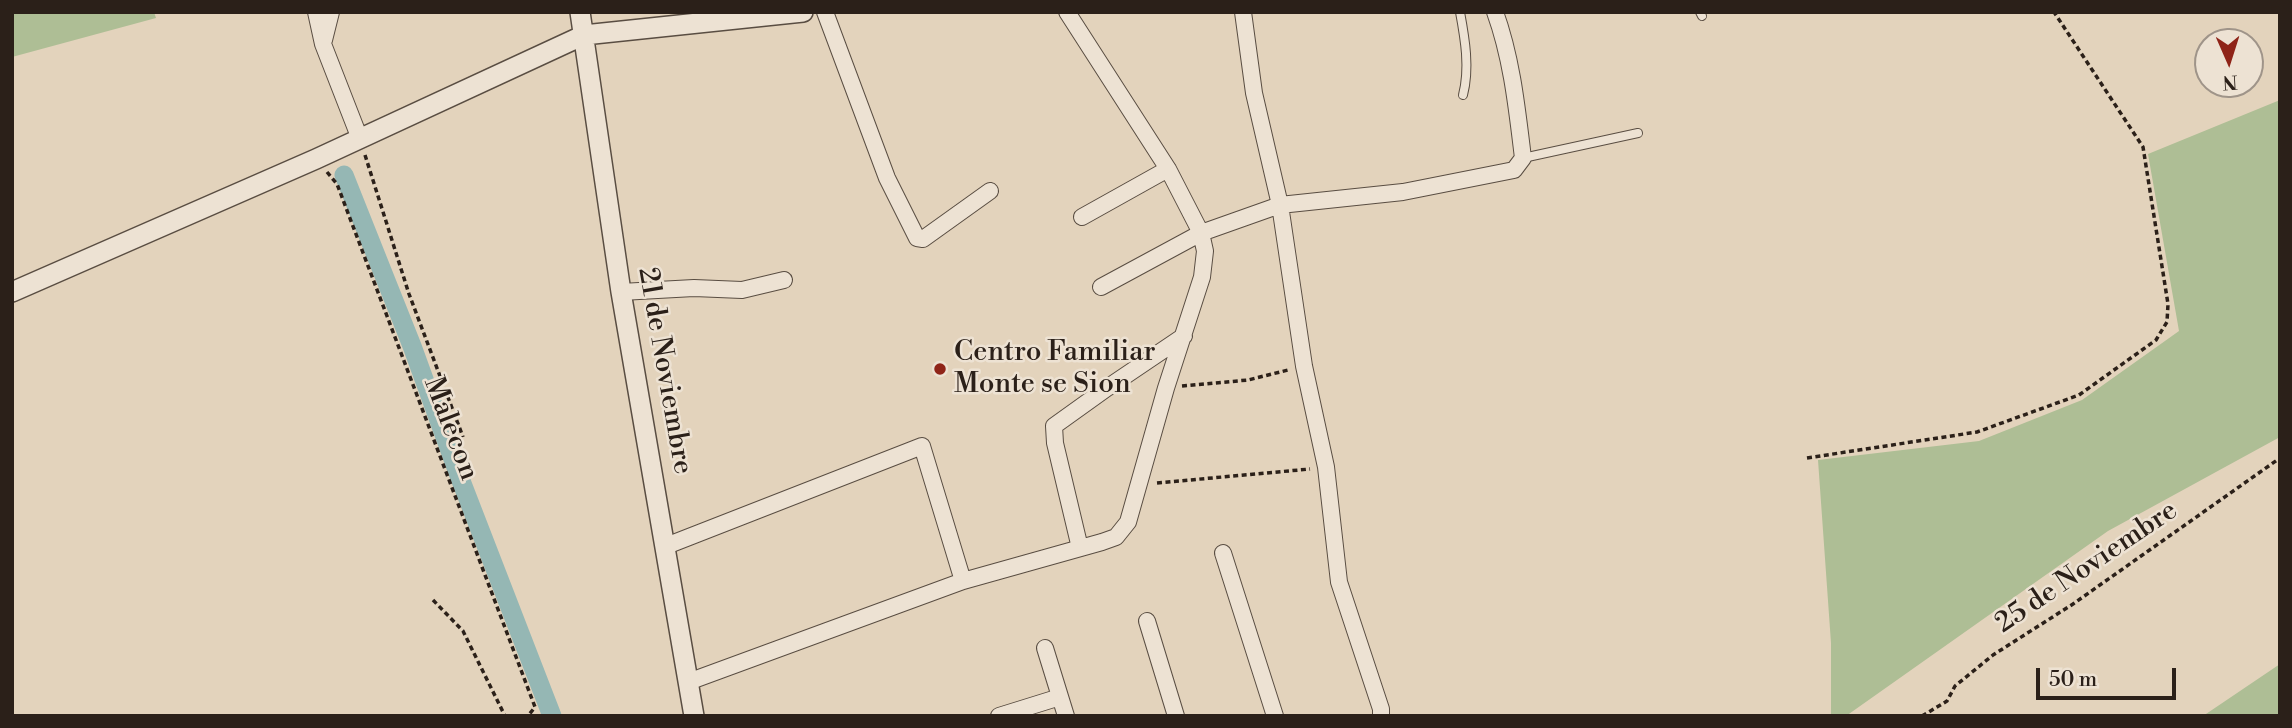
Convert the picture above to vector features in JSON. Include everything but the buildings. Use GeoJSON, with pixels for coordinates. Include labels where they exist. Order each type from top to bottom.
{"type":"FeatureCollection","features":[{"type":"Feature","properties":{"kind":"street"},"geometry":{"type":"LineString","coordinates":[[316,12],[323,44],[359,139]]}},
{"type":"Feature","properties":{"kind":"street"},"geometry":{"type":"LineString","coordinates":[[323,44],[331,12]]}},
{"type":"Feature","properties":{"kind":"street","name":"21 de Noviembre"},"geometry":{"type":"LineString","coordinates":[[580,12],[621,292],[694,716]]}},
{"type":"Feature","properties":{"kind":"street"},"geometry":{"type":"LineString","coordinates":[[12,292],[316,159],[584,35],[803,12]]}},
{"type":"Feature","properties":{"kind":"street"},"geometry":{"type":"LineString","coordinates":[[825,12],[887,178],[917,238],[923,239],[990,191]]}},
{"type":"Feature","properties":{"kind":"street"},"geometry":{"type":"LineString","coordinates":[[688,682],[963,581],[1116,537],[1128,522],[1166,388],[1202,277],[1205,251],[1201,233],[1168,169],[1067,12]]}},
{"type":"Feature","properties":{"kind":"street"},"geometry":{"type":"LineString","coordinates":[[1243,12],[1254,93],[1280,205],[1304,366],[1326,467],[1339,582],[1381,716]]}},
{"type":"Feature","properties":{"kind":"street"},"geometry":{"type":"LineString","coordinates":[[1101,287],[1201,233],[1280,205],[1403,192],[1514,170],[1522,158],[1517,109],[1506,43],[1495,12]]}},
{"type":"Feature","properties":{"kind":"street"},"geometry":{"type":"LineString","coordinates":[[1082,217],[1168,169]]}},
{"type":"Feature","properties":{"kind":"street"},"geometry":{"type":"LineString","coordinates":[[621,292],[694,288],[742,290],[784,280]]}},
{"type":"Feature","properties":{"kind":"street"},"geometry":{"type":"LineString","coordinates":[[1080,548],[1055,443],[1054,426],[1184,336]]}},
{"type":"Feature","properties":{"kind":"street"},"geometry":{"type":"LineString","coordinates":[[666,546],[922,446],[963,581]]}},
{"type":"Feature","properties":{"kind":"street"},"geometry":{"type":"LineString","coordinates":[[1223,552],[1275,716]]}},
{"type":"Feature","properties":{"kind":"street"},"geometry":{"type":"LineString","coordinates":[[1147,621],[1176,716]]}},
{"type":"Feature","properties":{"kind":"street"},"geometry":{"type":"LineString","coordinates":[[1045,648],[1066,716]]}},
{"type":"Feature","properties":{"kind":"street"},"geometry":{"type":"LineString","coordinates":[[999,716],[1060,697]]}},
{"type":"Feature","properties":{"kind":"lane"},"geometry":{"type":"LineString","coordinates":[[1460,12],[1465,38],[1466,83],[1463,95]]}},
{"type":"Feature","properties":{"kind":"lane"},"geometry":{"type":"LineString","coordinates":[[1522,158],[1638,133]]}},
{"type":"Feature","properties":{"kind":"path"},"geometry":{"type":"LineString","coordinates":[[1807,458],[1977,432],[2079,395],[2155,340],[2167,322],[2168,304],[2143,147],[2054,12]]}},
{"type":"Feature","properties":{"kind":"path"},"geometry":{"type":"LineString","coordinates":[[359,139],[409,294],[463,437]]}},
{"type":"Feature","properties":{"kind":"path","name":"Malecon"},"geometry":{"type":"LineString","coordinates":[[316,159],[337,184],[342,197],[535,707],[528,716]]}},
{"type":"Feature","properties":{"kind":"path"},"geometry":{"type":"LineString","coordinates":[[1166,388],[1248,380],[1304,366]]}},
{"type":"Feature","properties":{"kind":"path","name":"25 de Noviembre"},"geometry":{"type":"LineString","coordinates":[[1922,716],[1947,701],[1955,686],[1993,655],[2073,604],[2280,458]]}},
{"type":"Feature","properties":{"kind":"path"},"geometry":{"type":"LineString","coordinates":[[1139,485],[1326,467]]}},
{"type":"Feature","properties":{"kind":"path"},"geometry":{"type":"LineString","coordinates":[[433,600],[463,631],[505,716]]}},
{"type":"Feature","properties":{"kind":"green space"},"geometry":{"type":"Polygon","coordinates":[[[12,12],[154,12],[156,18],[12,57],[12,12]]]}},
{"type":"Feature","properties":{"kind":"green space"},"geometry":{"type":"Polygon","coordinates":[[[2280,100],[2280,437],[2108,531],[1846,716],[1831,716],[1831,643],[1818,460],[1979,441],[2082,400],[2179,331],[2148,154],[2280,100]]]}},
{"type":"Feature","properties":{"kind":"green space"},"geometry":{"type":"Polygon","coordinates":[[[2280,664],[2280,716],[2203,716],[2280,664]]]}},
{"type":"Feature","properties":{"kind":"waterway"},"geometry":{"type":"LineString","coordinates":[[344,175],[412,346],[552,716]]}},
{"type":"Feature","properties":{"kind":"place","name":"Centro Familiar Monte se Sion"},"geometry":{"type":"Point","coordinates":[940,369]}}]}
